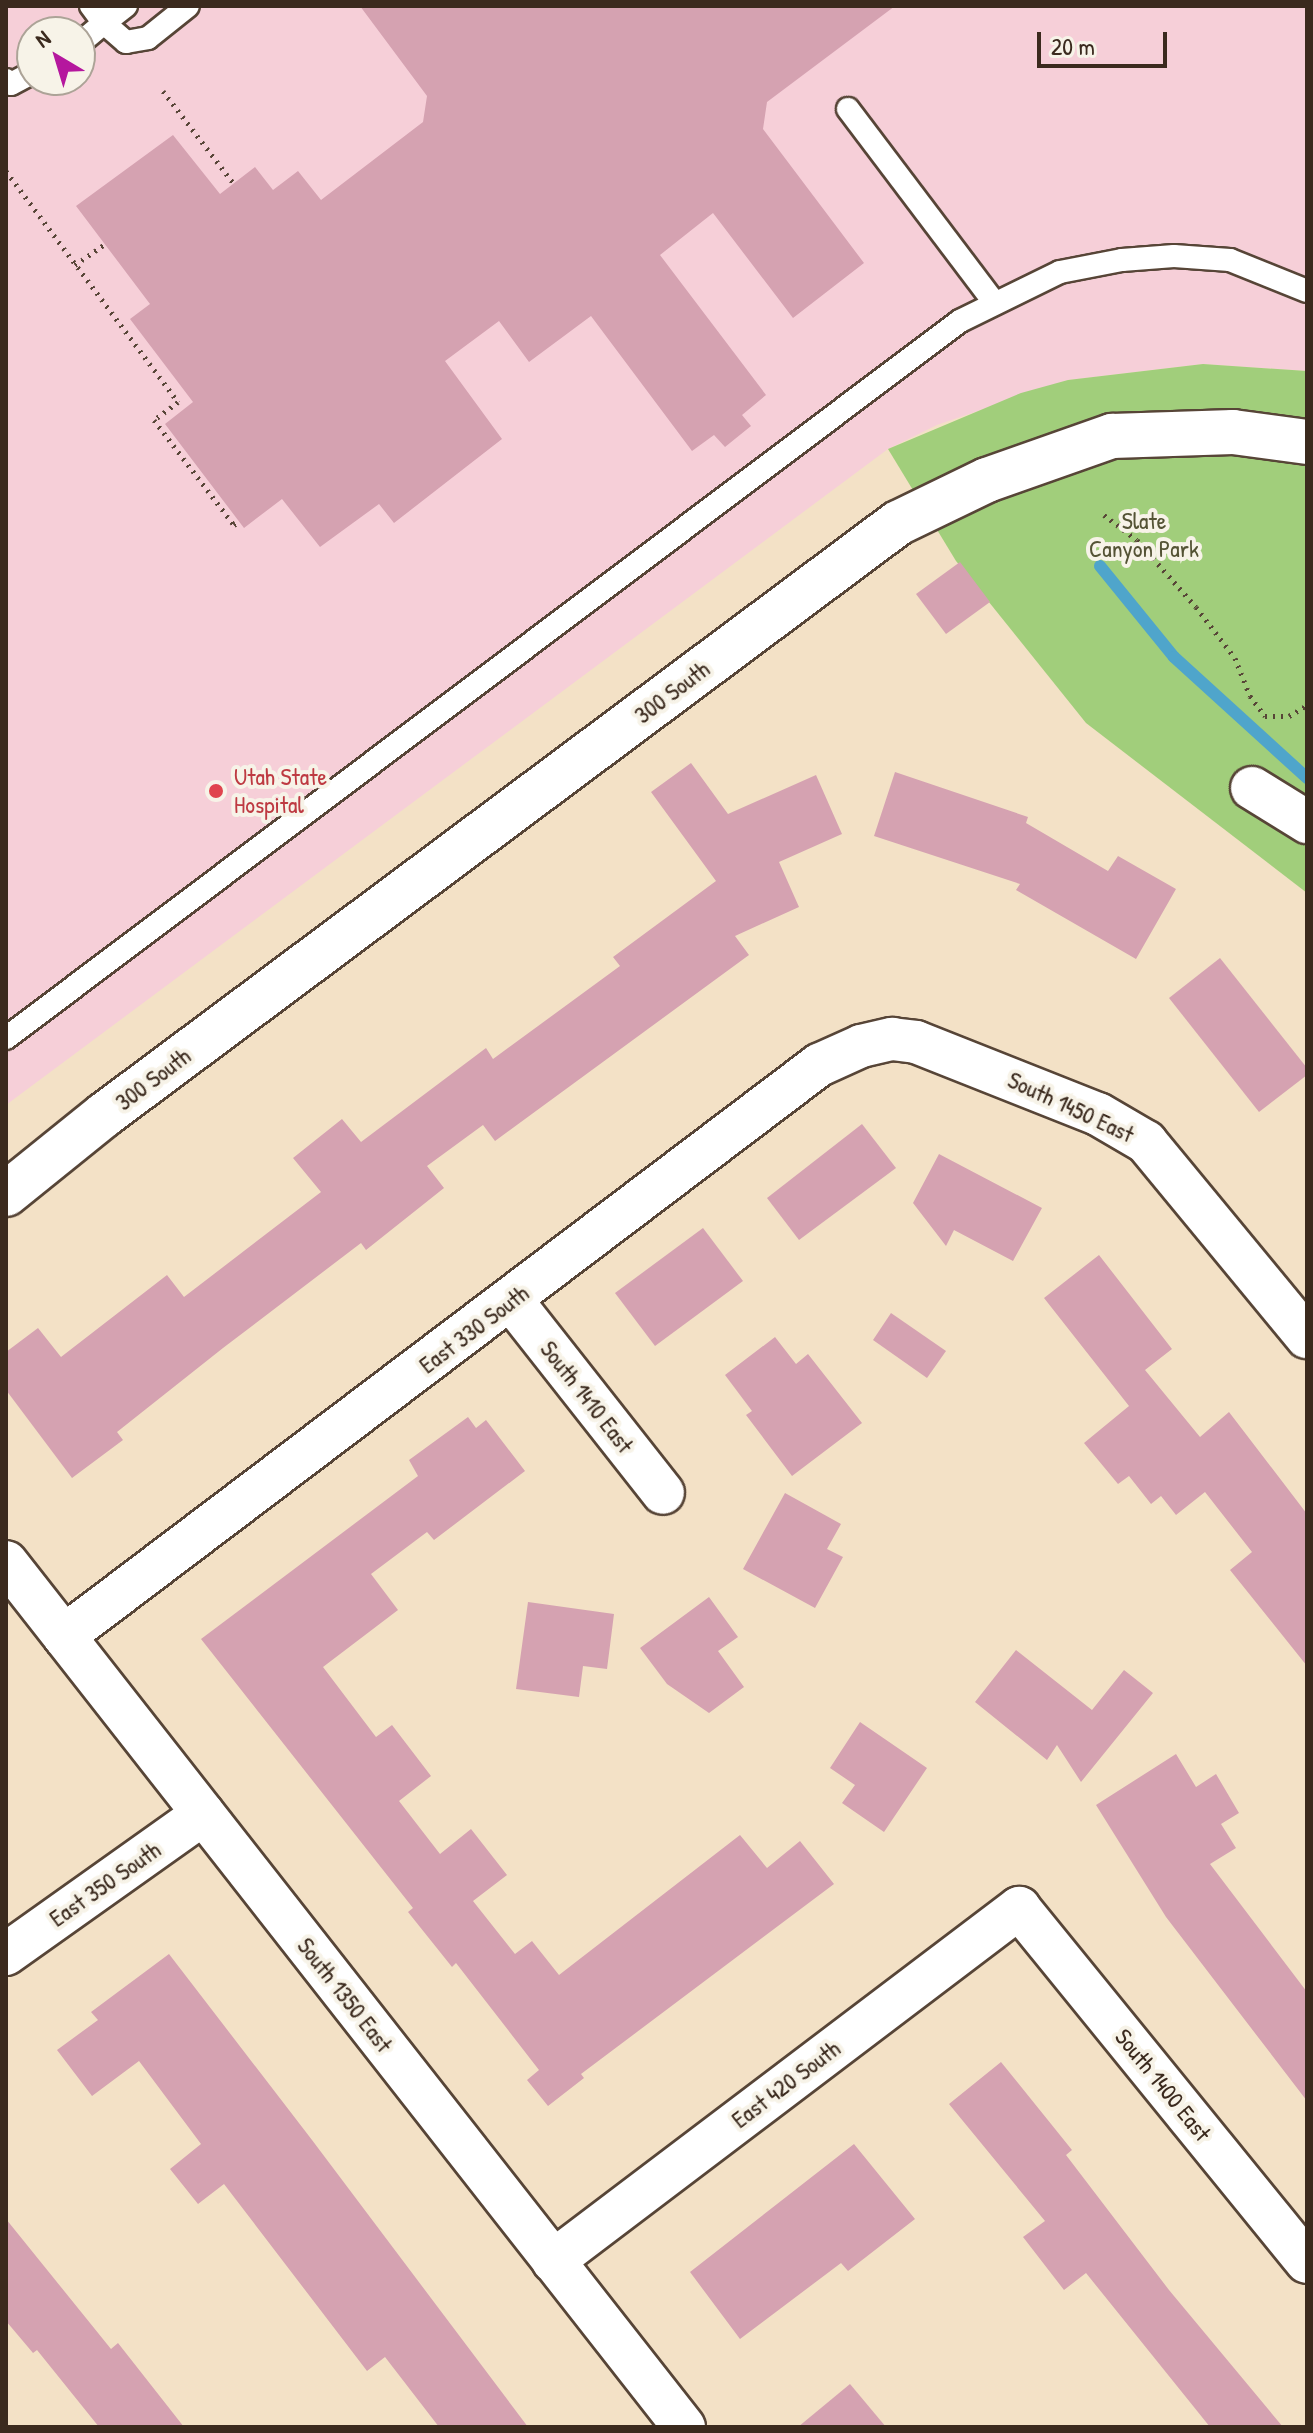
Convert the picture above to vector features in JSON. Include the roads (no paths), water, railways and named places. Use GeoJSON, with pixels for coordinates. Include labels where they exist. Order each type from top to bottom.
{"type":"FeatureCollection","features":[{"type":"Feature","properties":{"kind":"street","name":"300 South"},"geometry":{"type":"LineString","coordinates":[[6,1194],[104,1115],[898,523],[987,480],[1112,436],[1233,432],[1307,442]]}},
{"type":"Feature","properties":{"kind":"street"},"geometry":{"type":"LineString","coordinates":[[1252,788],[1307,822]]}},
{"type":"Feature","properties":{"kind":"street","name":"East 330 South"},"geometry":{"type":"LineString","coordinates":[[64,1636],[512,1301],[819,1065],[892,1039]]}},
{"type":"Feature","properties":{"kind":"street","name":"South 1450 East"},"geometry":{"type":"LineString","coordinates":[[892,1039],[916,1042],[1098,1114],[1146,1142],[1307,1337]]}},
{"type":"Feature","properties":{"kind":"street","name":"300 South"},"geometry":{"type":"LineString","coordinates":[[6,1173],[104,1115]]}},
{"type":"Feature","properties":{"kind":"street","name":"South 1410 East"},"geometry":{"type":"LineString","coordinates":[[512,1301],[663,1493]]}},
{"type":"Feature","properties":{"kind":"street","name":"South 1350 East"},"geometry":{"type":"LineString","coordinates":[[6,1562],[684,2427]]}},
{"type":"Feature","properties":{"kind":"street","name":"East 350 South"},"geometry":{"type":"LineString","coordinates":[[6,1954],[203,1814]]}},
{"type":"Feature","properties":{"kind":"street","name":"East 420 South"},"geometry":{"type":"LineString","coordinates":[[553,2261],[1019,1908]]}},
{"type":"Feature","properties":{"kind":"street","name":"South 1400 East"},"geometry":{"type":"LineString","coordinates":[[1019,1908],[1307,2262]]}},
{"type":"Feature","properties":{"kind":"lane"},"geometry":{"type":"LineString","coordinates":[[126,6],[98,14],[126,42],[148,38],[188,6]]}},
{"type":"Feature","properties":{"kind":"lane"},"geometry":{"type":"LineString","coordinates":[[848,109],[994,302]]}},
{"type":"Feature","properties":{"kind":"lane"},"geometry":{"type":"LineString","coordinates":[[6,1038],[960,321],[1060,272],[1174,256],[1230,260],[1307,291]]}},
{"type":"Feature","properties":{"kind":"waterway"},"geometry":{"type":"LineString","coordinates":[[1100,566],[1174,657],[1307,778]]}},
{"type":"Feature","properties":{"kind":"place","name":"Utah State Hospital"},"geometry":{"type":"Point","coordinates":[216,791]}},
{"type":"Feature","properties":{"kind":"park label","name":"Slate Canyon Park"},"geometry":{"type":"Point","coordinates":[1144,535]}}]}
